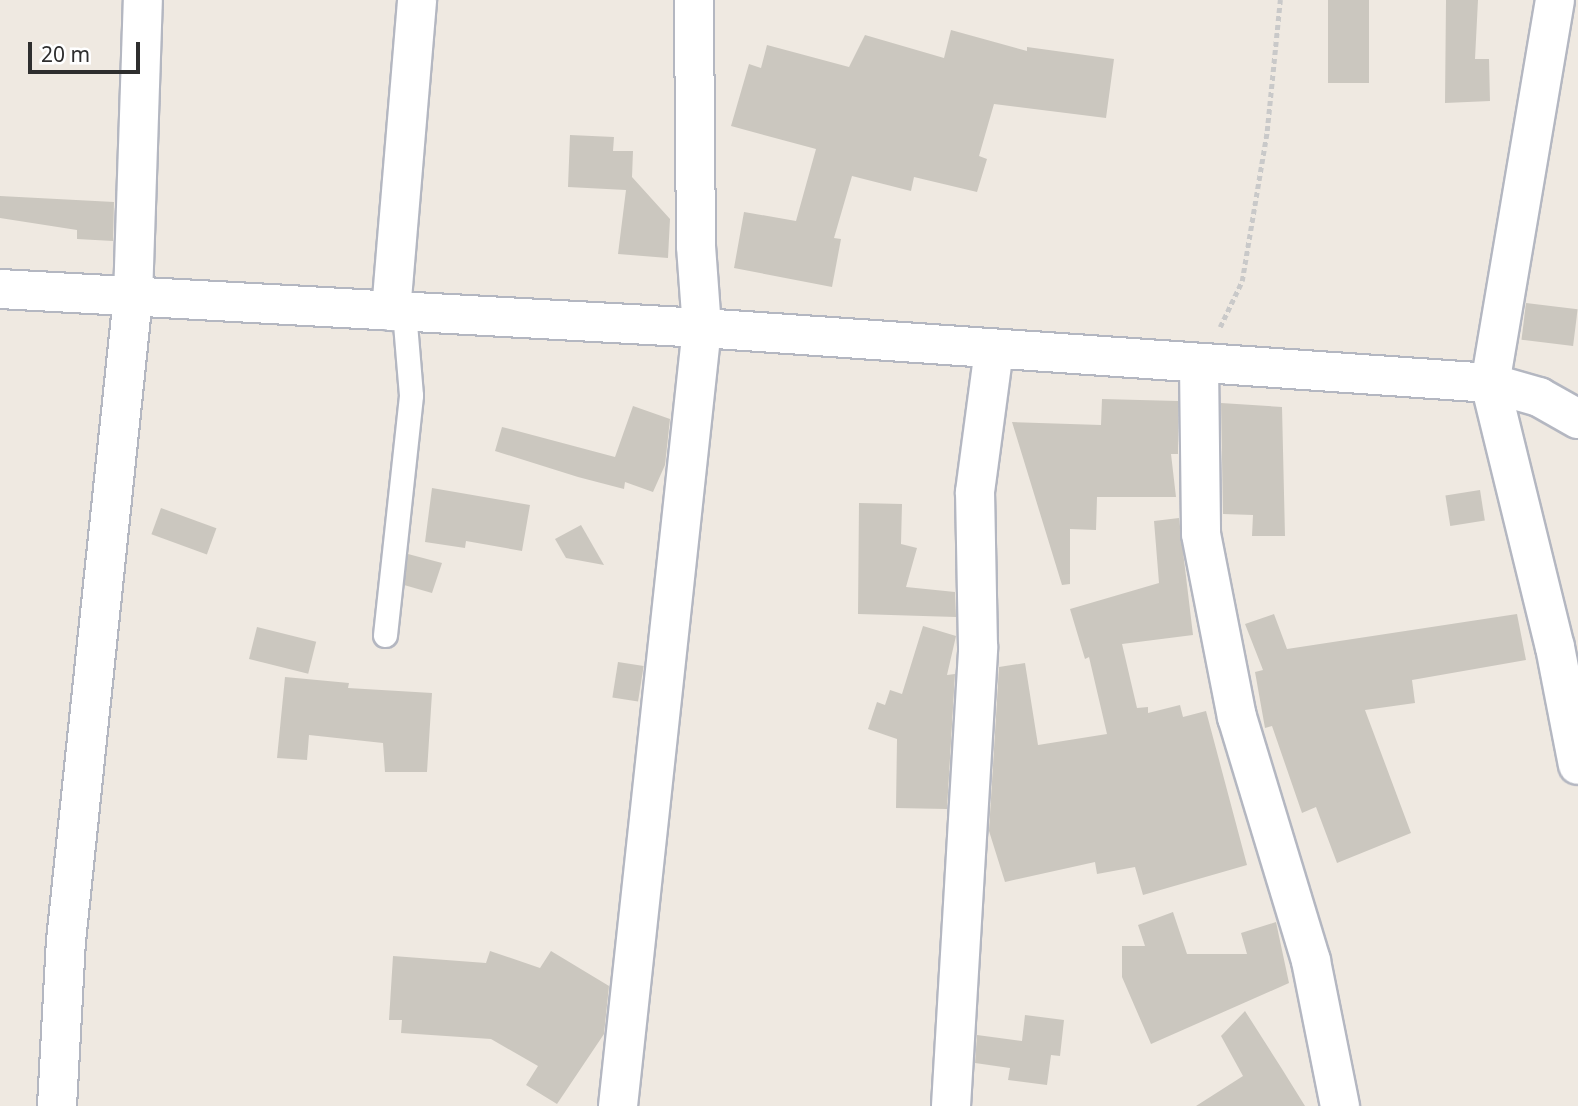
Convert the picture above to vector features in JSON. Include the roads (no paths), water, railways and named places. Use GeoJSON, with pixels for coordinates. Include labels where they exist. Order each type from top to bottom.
{"type":"FeatureCollection","features":[{"type":"Feature","properties":{"kind":"street"},"geometry":{"type":"LineString","coordinates":[[57,1106],[66,942],[133,297],[143,0]]}},
{"type":"Feature","properties":{"kind":"street"},"geometry":{"type":"LineString","coordinates":[[398,311],[417,0]]}},
{"type":"Feature","properties":{"kind":"street"},"geometry":{"type":"LineString","coordinates":[[618,1106],[702,328],[696,246],[694,0]]}},
{"type":"Feature","properties":{"kind":"street"},"geometry":{"type":"LineString","coordinates":[[1555,0],[1490,383],[1555,647],[1578,765]]}},
{"type":"Feature","properties":{"kind":"street"},"geometry":{"type":"LineString","coordinates":[[0,289],[702,328],[1199,365],[1490,383],[1539,397],[1578,419]]}},
{"type":"Feature","properties":{"kind":"street"},"geometry":{"type":"LineString","coordinates":[[951,1106],[978,647],[975,492],[994,350]]}},
{"type":"Feature","properties":{"kind":"street"},"geometry":{"type":"LineString","coordinates":[[1199,365],[1202,534],[1206,560],[1237,717],[1311,961],[1340,1106]]}},
{"type":"Feature","properties":{"kind":"lane"},"geometry":{"type":"LineString","coordinates":[[385,635],[411,395],[398,311]]}}]}
